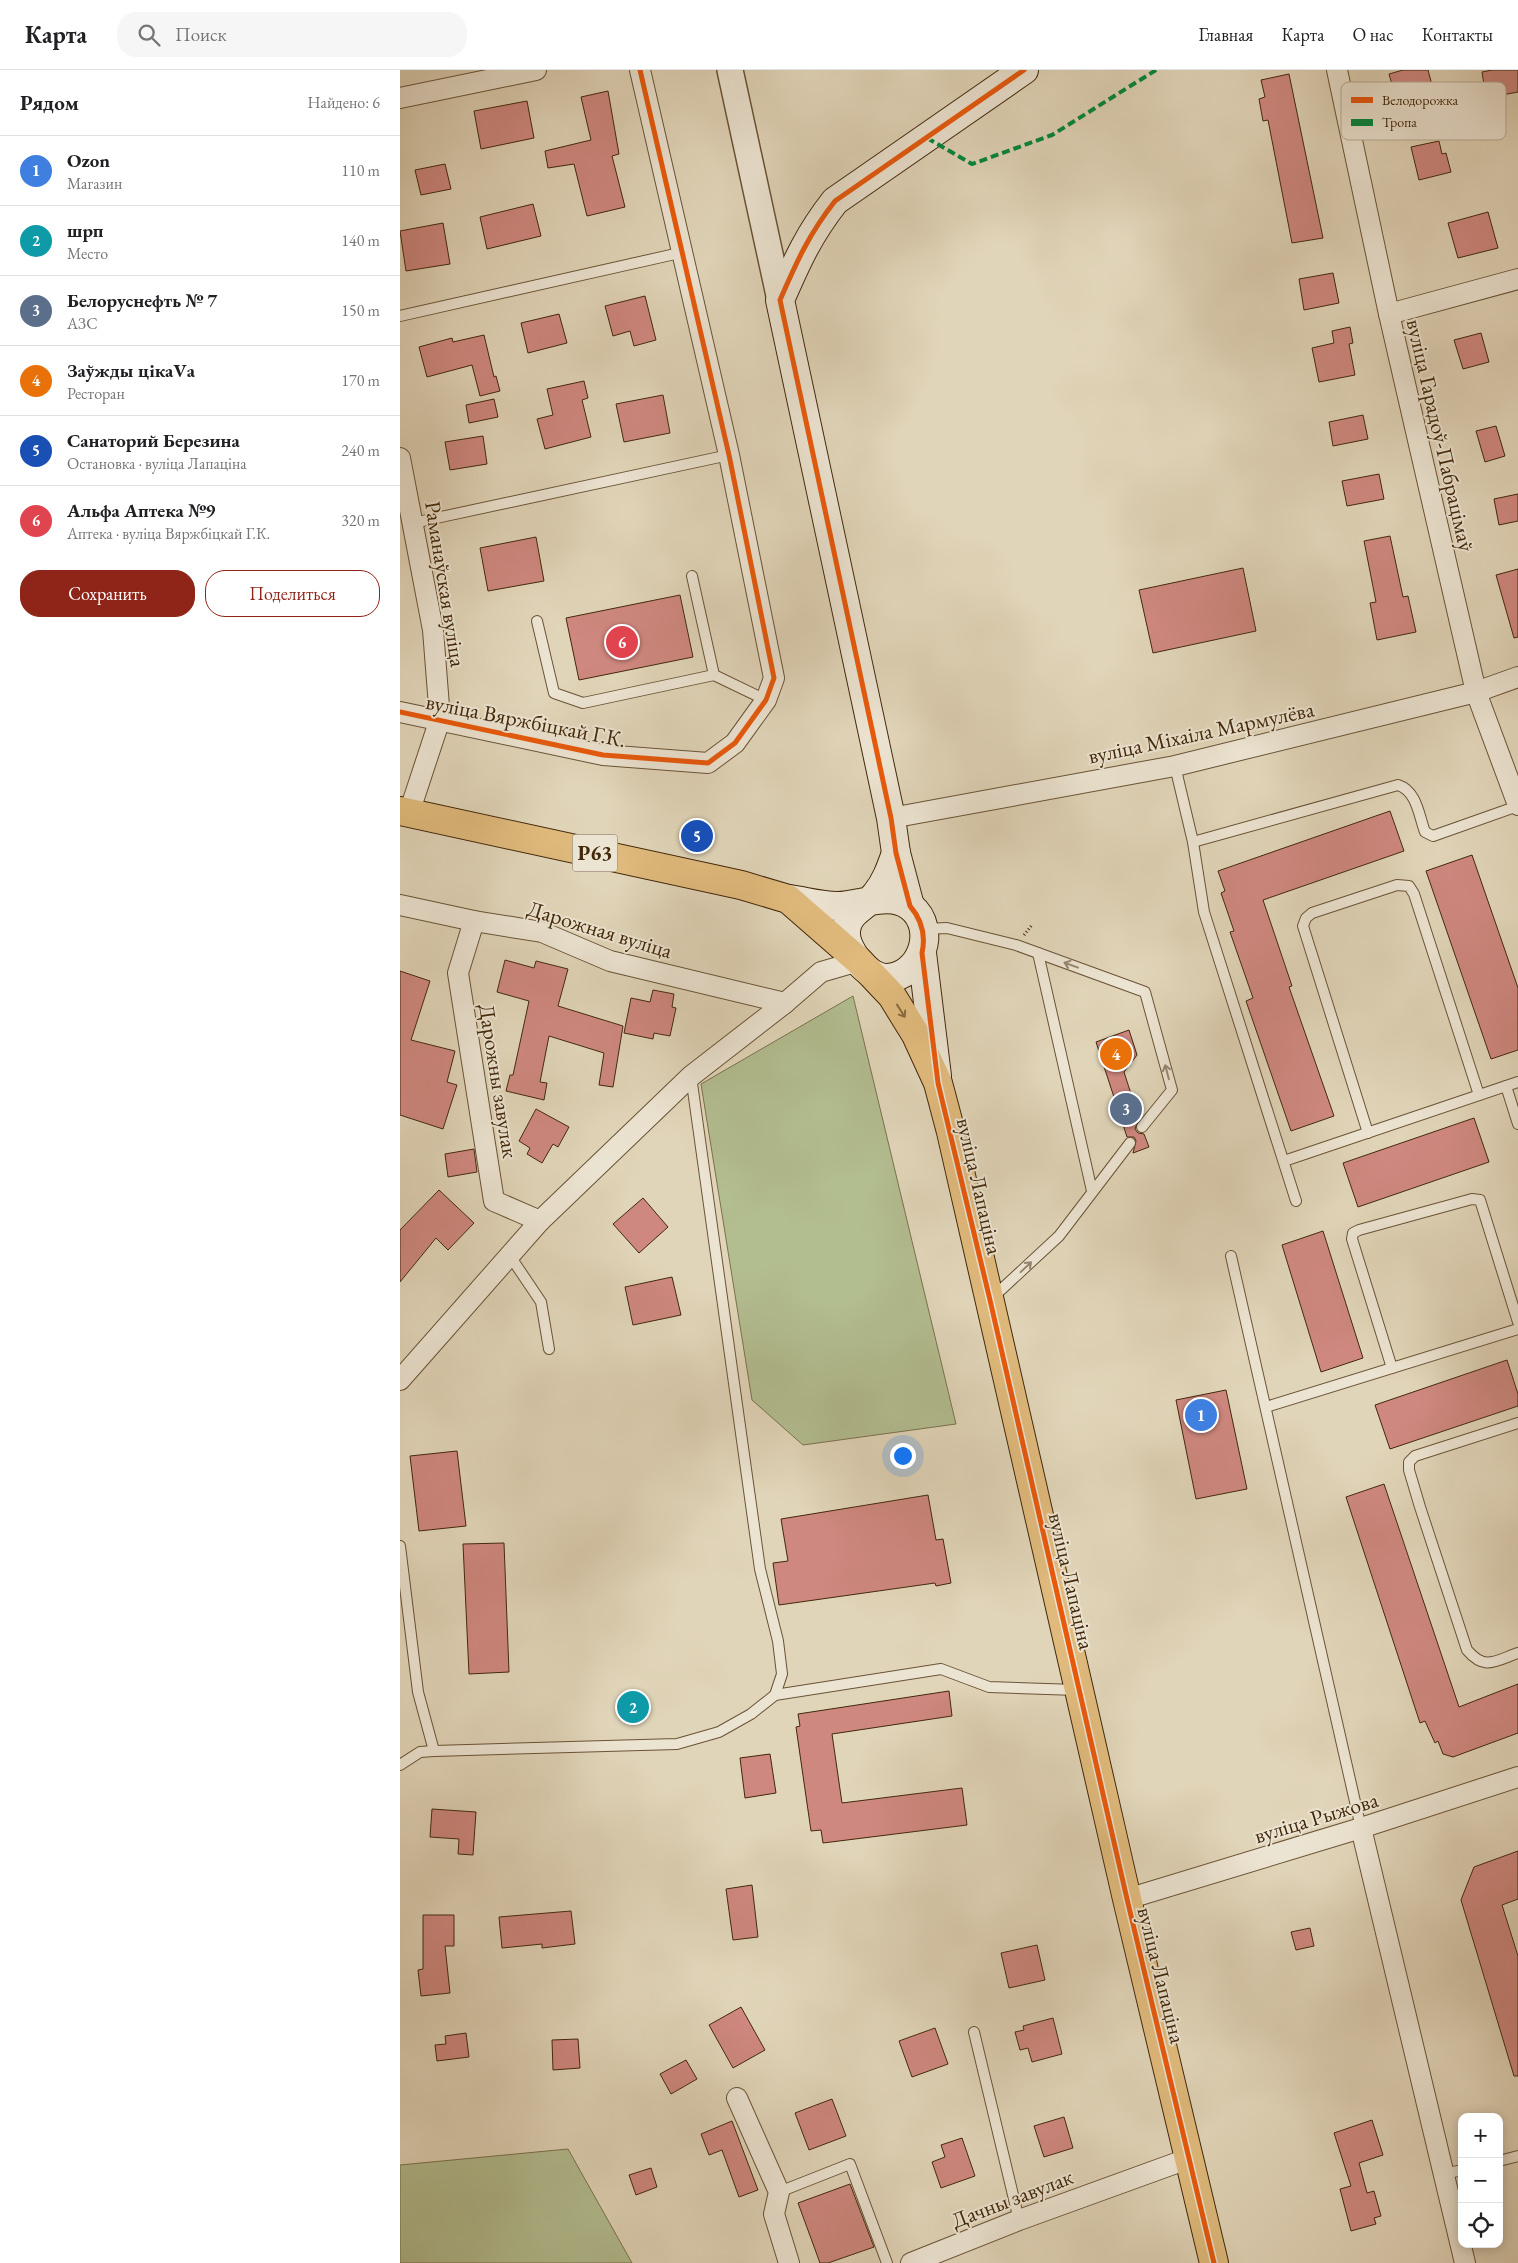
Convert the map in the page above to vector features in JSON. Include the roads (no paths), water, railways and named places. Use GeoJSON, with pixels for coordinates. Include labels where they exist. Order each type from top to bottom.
{"type":"FeatureCollection","features":[{"type":"Feature","properties":{"kind":"main road"},"geometry":{"type":"LineString","coordinates":[[918,930],[896,853],[891,818],[780,300],[799,256],[815,226],[835,201],[1024,70]]}},
{"type":"Feature","properties":{"kind":"main road","name":"вуліца Лапаціна"},"geometry":{"type":"LineString","coordinates":[[404,812],[741,885],[788,899],[835,906],[852,906],[888,899],[918,930],[938,1082],[990,1300],[1127,1899],[1214,2263]]}},
{"type":"Feature","properties":{"kind":"main road"},"geometry":{"type":"LineString","coordinates":[[868,902],[883,884],[896,853]]}},
{"type":"Feature","properties":{"kind":"main road","name":"вуліца Лапаціна"},"geometry":{"type":"LineString","coordinates":[[788,899],[874,976],[881,978],[891,978],[910,969],[918,930]]}},
{"type":"Feature","properties":{"kind":"main road","name":"вуліца Лапаціна"},"geometry":{"type":"LineString","coordinates":[[868,902],[852,916],[845,932],[847,944],[859,961],[892,996],[916,1035],[938,1082]]}},
{"type":"Feature","properties":{"kind":"street"},"geometry":{"type":"LineString","coordinates":[[400,98],[536,70]]}},
{"type":"Feature","properties":{"kind":"street","name":"вуліца Вяржбіцкай Г.К."},"geometry":{"type":"LineString","coordinates":[[400,712],[603,755],[708,763],[735,743],[766,700],[774,678],[729,455],[684,252],[640,70]]}},
{"type":"Feature","properties":{"kind":"street"},"geometry":{"type":"LineString","coordinates":[[730,70],[780,300]]}},
{"type":"Feature","properties":{"kind":"street","name":"вуліца Гарадоў-Пабрацімаў"},"geometry":{"type":"LineString","coordinates":[[1337,70],[1341,89]]}},
{"type":"Feature","properties":{"kind":"street","name":"вуліца Гарадоў-Пабрацімаў"},"geometry":{"type":"LineString","coordinates":[[1352,140],[1389,314],[1476,692],[1518,805]]}},
{"type":"Feature","properties":{"kind":"street"},"geometry":{"type":"LineString","coordinates":[[1389,314],[1518,278]]}},
{"type":"Feature","properties":{"kind":"street","name":"Раманаўская вуліца"},"geometry":{"type":"LineString","coordinates":[[400,458],[433,630],[440,719]]}},
{"type":"Feature","properties":{"kind":"street","name":"вуліца Міхаіла Мармулёва"},"geometry":{"type":"LineString","coordinates":[[891,818],[1175,766],[1476,692],[1518,677]]}},
{"type":"Feature","properties":{"kind":"street"},"geometry":{"type":"LineString","coordinates":[[404,812],[440,719]]}},
{"type":"Feature","properties":{"kind":"street","name":"Дарожная вуліца"},"geometry":{"type":"LineString","coordinates":[[400,905],[474,921],[542,932],[610,961],[785,1003]]}},
{"type":"Feature","properties":{"kind":"street","name":"Дарожны завулак"},"geometry":{"type":"LineString","coordinates":[[474,921],[458,973],[494,1201],[540,1221]]}},
{"type":"Feature","properties":{"kind":"street"},"geometry":{"type":"LineString","coordinates":[[400,1380],[540,1221],[691,1076],[785,1003],[821,972],[859,961]]}},
{"type":"Feature","properties":{"kind":"street","name":"вуліца Рыжова"},"geometry":{"type":"LineString","coordinates":[[1127,1899],[1361,1828],[1518,1777]]}},
{"type":"Feature","properties":{"kind":"street"},"geometry":{"type":"LineString","coordinates":[[1361,1828],[1453,2172],[1465,2263]]}},
{"type":"Feature","properties":{"kind":"street"},"geometry":{"type":"LineString","coordinates":[[737,2098],[779,2192],[774,2214],[788,2263]]}},
{"type":"Feature","properties":{"kind":"street","name":"Дачны завулак"},"geometry":{"type":"LineString","coordinates":[[911,2263],[1019,2220],[1190,2158]]}},
{"type":"Feature","properties":{"kind":"lane"},"geometry":{"type":"LineString","coordinates":[[400,316],[684,252]]}},
{"type":"Feature","properties":{"kind":"lane"},"geometry":{"type":"LineString","coordinates":[[413,523],[729,455]]}},
{"type":"Feature","properties":{"kind":"lane"},"geometry":{"type":"LineString","coordinates":[[692,576],[714,675]]}},
{"type":"Feature","properties":{"kind":"lane"},"geometry":{"type":"LineString","coordinates":[[537,621],[554,693],[583,703],[714,675],[766,700]]}},
{"type":"Feature","properties":{"kind":"lane"},"geometry":{"type":"LineString","coordinates":[[1175,766],[1193,842],[1204,912],[1296,1201]]}},
{"type":"Feature","properties":{"kind":"lane"},"geometry":{"type":"LineString","coordinates":[[1193,842],[1398,785],[1407,788],[1412,793],[1424,832],[1433,836],[1518,805]]}},
{"type":"Feature","properties":{"kind":"lane"},"geometry":{"type":"LineString","coordinates":[[1368,1133],[1303,926],[1306,918],[1312,913],[1397,885],[1409,886],[1414,894],[1479,1095]]}},
{"type":"Feature","properties":{"kind":"lane"},"geometry":{"type":"LineString","coordinates":[[918,930],[948,928],[1016,945],[1145,992],[1172,1090],[1142,1127]]}},
{"type":"Feature","properties":{"kind":"lane"},"geometry":{"type":"LineString","coordinates":[[1038,953],[1092,1191]]}},
{"type":"Feature","properties":{"kind":"lane"},"geometry":{"type":"LineString","coordinates":[[691,1076],[760,1569],[778,1641],[782,1674],[775,1695]]}},
{"type":"Feature","properties":{"kind":"lane"},"geometry":{"type":"LineString","coordinates":[[1284,1161],[1518,1082]]}},
{"type":"Feature","properties":{"kind":"lane"},"geometry":{"type":"LineString","coordinates":[[1506,1086],[1518,1124]]}},
{"type":"Feature","properties":{"kind":"lane"},"geometry":{"type":"LineString","coordinates":[[990,1300],[1059,1236],[1130,1143]]}},
{"type":"Feature","properties":{"kind":"lane"},"geometry":{"type":"LineString","coordinates":[[1392,1368],[1352,1239],[1353,1233],[1359,1230],[1472,1199],[1480,1200],[1518,1322]]}},
{"type":"Feature","properties":{"kind":"lane"},"geometry":{"type":"LineString","coordinates":[[510,1256],[541,1302],[548,1349]]}},
{"type":"Feature","properties":{"kind":"lane"},"geometry":{"type":"LineString","coordinates":[[1231,1256],[1361,1828]]}},
{"type":"Feature","properties":{"kind":"lane"},"geometry":{"type":"LineString","coordinates":[[1266,1407],[1518,1329]]}},
{"type":"Feature","properties":{"kind":"lane"},"geometry":{"type":"LineString","coordinates":[[1518,1423],[1415,1456],[1409,1462],[1409,1470],[1420,1507],[1467,1650],[1476,1660],[1488,1664],[1518,1653]]}},
{"type":"Feature","properties":{"kind":"lane"},"geometry":{"type":"LineString","coordinates":[[400,1546],[418,1692],[434,1751]]}},
{"type":"Feature","properties":{"kind":"lane"},"geometry":{"type":"LineString","coordinates":[[400,1765],[420,1752],[677,1744],[718,1732],[751,1714],[775,1695],[941,1669],[989,1687],[1080,1690]]}},
{"type":"Feature","properties":{"kind":"lane"},"geometry":{"type":"LineString","coordinates":[[974,2032],[1019,2220]]}},
{"type":"Feature","properties":{"kind":"lane"},"geometry":{"type":"LineString","coordinates":[[1503,2160],[1518,2156]]}},
{"type":"Feature","properties":{"kind":"lane"},"geometry":{"type":"LineString","coordinates":[[779,2192],[850,2164],[887,2263]]}},
{"type":"Feature","properties":{"kind":"place","name":"Альфа Аптека №9"},"geometry":{"type":"Point","coordinates":[622,642]}},
{"type":"Feature","properties":{"kind":"place","name":"Санаторий Березина"},"geometry":{"type":"Point","coordinates":[697,836]}},
{"type":"Feature","properties":{"kind":"place","name":"Заўжды цікаVа"},"geometry":{"type":"Point","coordinates":[1116,1054]}},
{"type":"Feature","properties":{"kind":"place","name":"Белоруснефть № 7"},"geometry":{"type":"Point","coordinates":[1126,1109]}},
{"type":"Feature","properties":{"kind":"place","name":"Ozon"},"geometry":{"type":"Point","coordinates":[1201,1415]}},
{"type":"Feature","properties":{"kind":"place","name":"шрп"},"geometry":{"type":"Point","coordinates":[633,1707]}}]}
